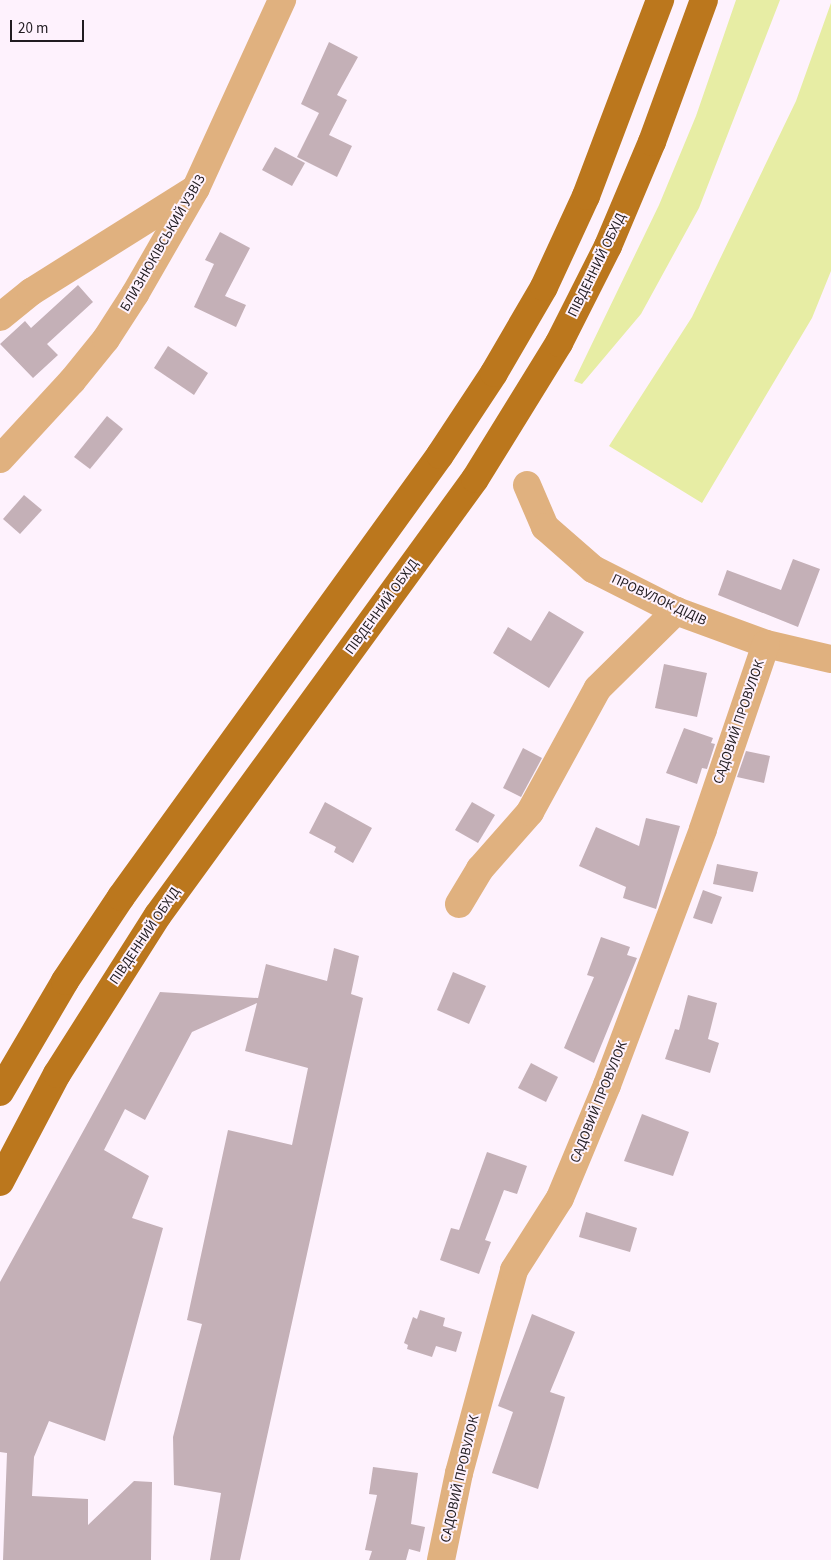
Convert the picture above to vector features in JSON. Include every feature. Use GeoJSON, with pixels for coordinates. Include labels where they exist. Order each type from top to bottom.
{"type":"FeatureCollection","features":[{"type":"Feature","properties":{"kind":"main road"},"geometry":{"type":"LineString","coordinates":[[0,1092],[65,981],[122,897],[440,455],[494,373],[544,287],[586,196],[660,0]]}},
{"type":"Feature","properties":{"kind":"main road","name":"ПІВДЕННИЙ ОБХІД"},"geometry":{"type":"LineString","coordinates":[[0,1182],[57,1074],[158,915],[475,478],[549,360],[608,246],[649,151],[704,0]]}},
{"type":"Feature","properties":{"kind":"street","name":"БЛИЗНЮКІВСЬКИЙ УЗВІЗ"},"geometry":{"type":"LineString","coordinates":[[0,459],[106,339],[164,247],[196,188],[282,0]]}},
{"type":"Feature","properties":{"kind":"street"},"geometry":{"type":"LineString","coordinates":[[0,317],[31,292],[196,188]]}},
{"type":"Feature","properties":{"kind":"street","name":"ПРОВУЛОК ДІДІВ"},"geometry":{"type":"LineString","coordinates":[[527,485],[545,527],[593,569],[676,611],[766,644],[831,658]]}},
{"type":"Feature","properties":{"kind":"street"},"geometry":{"type":"LineString","coordinates":[[459,904],[480,869],[530,812],[598,688],[676,611]]}},
{"type":"Feature","properties":{"kind":"street","name":"САДОВИЙ ПРОВУЛОК"},"geometry":{"type":"LineString","coordinates":[[441,1560],[459,1473],[514,1270],[560,1198],[607,1085],[703,829],[766,644]]}},
{"type":"Feature","properties":{"kind":"green space"},"geometry":{"type":"Polygon","coordinates":[[[736,0],[780,0],[699,208],[641,314],[582,384],[574,381],[659,205],[696,116],[736,0]]]}},
{"type":"Feature","properties":{"kind":"green space"},"geometry":{"type":"Polygon","coordinates":[[[831,3],[831,271],[812,318],[702,503],[609,446],[692,317],[796,101],[831,3]]]}},
{"type":"Feature","properties":{"kind":"building"},"geometry":{"type":"Polygon","coordinates":[[[329,42],[358,57],[337,95],[347,100],[329,135],[352,146],[337,177],[297,157],[319,113],[301,104],[329,42]]]}},
{"type":"Feature","properties":{"kind":"building"},"geometry":{"type":"Polygon","coordinates":[[[275,147],[305,163],[292,186],[262,170],[275,147]]]}},
{"type":"Feature","properties":{"kind":"building"},"geometry":{"type":"Polygon","coordinates":[[[220,232],[250,248],[225,296],[246,305],[236,327],[194,307],[214,264],[205,260],[220,232]]]}},
{"type":"Feature","properties":{"kind":"building"},"geometry":{"type":"Polygon","coordinates":[[[78,285],[93,302],[47,344],[58,355],[33,378],[0,344],[25,321],[31,328],[78,285]]]}},
{"type":"Feature","properties":{"kind":"building"},"geometry":{"type":"Polygon","coordinates":[[[168,346],[208,373],[194,395],[154,368],[168,346]]]}},
{"type":"Feature","properties":{"kind":"building"},"geometry":{"type":"Polygon","coordinates":[[[107,416],[123,429],[90,469],[74,457],[107,416]]]}},
{"type":"Feature","properties":{"kind":"building"},"geometry":{"type":"Polygon","coordinates":[[[24,495],[42,510],[20,534],[3,519],[24,495]]]}},
{"type":"Feature","properties":{"kind":"building"},"geometry":{"type":"Polygon","coordinates":[[[793,559],[820,569],[798,627],[718,595],[727,570],[781,590],[793,559]]]}},
{"type":"Feature","properties":{"kind":"building"},"geometry":{"type":"Polygon","coordinates":[[[549,611],[584,632],[549,688],[493,653],[508,627],[531,641],[549,611]]]}},
{"type":"Feature","properties":{"kind":"building"},"geometry":{"type":"Polygon","coordinates":[[[664,664],[707,673],[697,717],[655,708],[664,664]]]}},
{"type":"Feature","properties":{"kind":"building"},"geometry":{"type":"Polygon","coordinates":[[[684,728],[713,738],[711,743],[715,744],[707,769],[702,768],[697,784],[666,773],[684,728]]]}},
{"type":"Feature","properties":{"kind":"building"},"geometry":{"type":"Polygon","coordinates":[[[523,748],[542,758],[521,797],[503,788],[523,748]]]}},
{"type":"Feature","properties":{"kind":"building"},"geometry":{"type":"Polygon","coordinates":[[[746,751],[770,756],[764,783],[737,777],[746,751]]]}},
{"type":"Feature","properties":{"kind":"building"},"geometry":{"type":"Polygon","coordinates":[[[325,802],[372,828],[353,863],[334,852],[336,847],[309,833],[325,802]]]}},
{"type":"Feature","properties":{"kind":"building"},"geometry":{"type":"Polygon","coordinates":[[[472,802],[495,815],[478,843],[455,830],[472,802]]]}},
{"type":"Feature","properties":{"kind":"building"},"geometry":{"type":"Polygon","coordinates":[[[646,818],[680,826],[656,909],[623,898],[626,887],[579,866],[596,827],[639,846],[646,818]]]}},
{"type":"Feature","properties":{"kind":"building"},"geometry":{"type":"Polygon","coordinates":[[[717,864],[758,872],[753,892],[713,884],[717,864]]]}},
{"type":"Feature","properties":{"kind":"building"},"geometry":{"type":"Polygon","coordinates":[[[703,890],[722,897],[712,924],[693,918],[703,890]]]}},
{"type":"Feature","properties":{"kind":"building"},"geometry":{"type":"Polygon","coordinates":[[[601,937],[630,947],[627,955],[637,958],[594,1063],[564,1048],[594,977],[587,975],[601,937]]]}},
{"type":"Feature","properties":{"kind":"building"},"geometry":{"type":"Polygon","coordinates":[[[334,948],[359,956],[351,994],[363,998],[240,1560],[210,1560],[221,1493],[174,1485],[173,1437],[202,1324],[187,1320],[228,1130],[292,1145],[308,1068],[245,1051],[257,1003],[192,1032],[145,1120],[125,1109],[104,1150],[149,1176],[132,1218],[163,1228],[105,1441],[49,1421],[34,1457],[32,1496],[88,1499],[88,1525],[134,1481],[152,1482],[151,1560],[3,1560],[7,1453],[0,1452],[0,1282],[160,992],[258,998],[266,964],[327,981],[334,948]]]}},
{"type":"Feature","properties":{"kind":"building"},"geometry":{"type":"Polygon","coordinates":[[[453,972],[486,986],[469,1024],[437,1010],[453,972]]]}},
{"type":"Feature","properties":{"kind":"building"},"geometry":{"type":"Polygon","coordinates":[[[688,995],[717,1003],[708,1039],[719,1043],[710,1073],[665,1059],[675,1029],[679,1030],[688,995]]]}},
{"type":"Feature","properties":{"kind":"building"},"geometry":{"type":"Polygon","coordinates":[[[531,1063],[558,1077],[546,1102],[518,1088],[531,1063]]]}},
{"type":"Feature","properties":{"kind":"building"},"geometry":{"type":"Polygon","coordinates":[[[642,1114],[689,1132],[673,1176],[624,1161],[642,1114]]]}},
{"type":"Feature","properties":{"kind":"building"},"geometry":{"type":"Polygon","coordinates":[[[487,1152],[527,1166],[517,1194],[504,1190],[485,1240],[491,1242],[479,1274],[440,1260],[451,1228],[459,1230],[487,1152]]]}},
{"type":"Feature","properties":{"kind":"building"},"geometry":{"type":"Polygon","coordinates":[[[586,1212],[637,1228],[630,1252],[579,1237],[586,1212]]]}},
{"type":"Feature","properties":{"kind":"building"},"geometry":{"type":"Polygon","coordinates":[[[420,1310],[445,1318],[443,1326],[462,1332],[456,1352],[436,1346],[432,1357],[407,1349],[408,1345],[404,1343],[413,1317],[417,1319],[420,1310]]]}},
{"type":"Feature","properties":{"kind":"building"},"geometry":{"type":"Polygon","coordinates":[[[532,1314],[575,1332],[550,1392],[565,1397],[538,1489],[492,1473],[513,1412],[498,1406],[532,1314]]]}},
{"type":"Feature","properties":{"kind":"building"},"geometry":{"type":"Polygon","coordinates":[[[373,1467],[418,1473],[411,1524],[425,1527],[420,1552],[409,1549],[406,1560],[369,1560],[372,1551],[365,1550],[377,1495],[369,1494],[373,1467]]]}}]}
